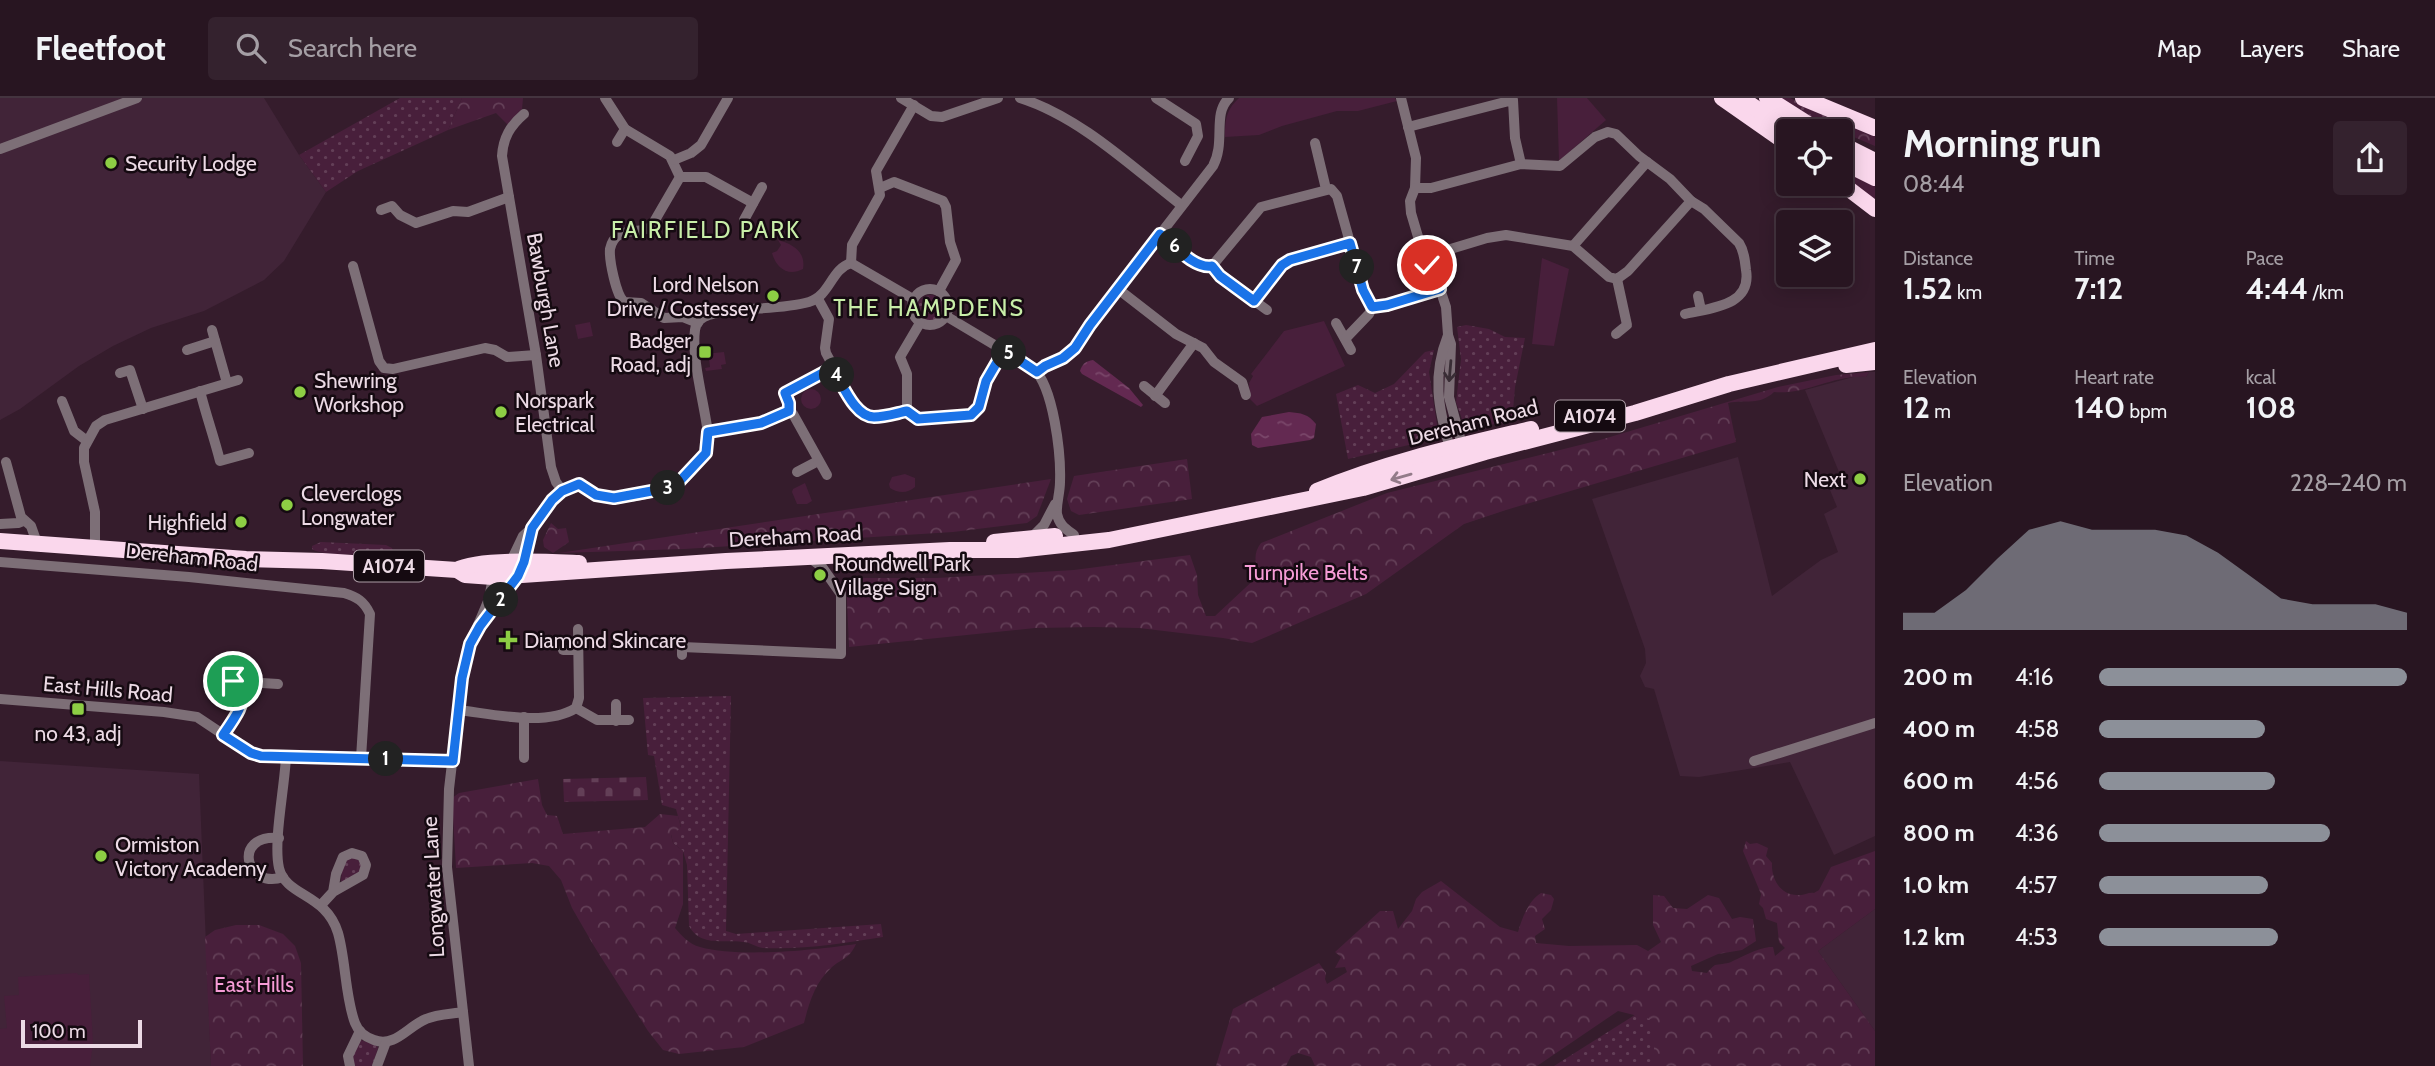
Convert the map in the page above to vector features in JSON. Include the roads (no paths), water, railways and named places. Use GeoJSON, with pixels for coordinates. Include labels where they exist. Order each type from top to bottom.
{"type":"FeatureCollection","features":[{"type":"Feature","properties":{"kind":"highway"},"geometry":{"type":"LineString","coordinates":[[1722,98],[1776,136]]}},
{"type":"Feature","properties":{"kind":"highway"},"geometry":{"type":"LineString","coordinates":[[1741,98],[1776,122]]}},
{"type":"Feature","properties":{"kind":"highway"},"geometry":{"type":"LineString","coordinates":[[1767,98],[1800,119]]}},
{"type":"Feature","properties":{"kind":"highway"},"geometry":{"type":"LineString","coordinates":[[1803,98],[1875,128]]}},
{"type":"Feature","properties":{"kind":"highway"},"geometry":{"type":"LineString","coordinates":[[1853,150],[1875,162]]}},
{"type":"Feature","properties":{"kind":"highway"},"geometry":{"type":"LineString","coordinates":[[1853,167],[1875,178]]}},
{"type":"Feature","properties":{"kind":"highway"},"geometry":{"type":"LineString","coordinates":[[1853,192],[1875,209]]}},
{"type":"Feature","properties":{"kind":"highway","name":"Dereham Road"},"geometry":{"type":"LineString","coordinates":[[457,570],[466,565],[643,567],[950,550],[1003,551],[1110,540],[1280,506],[1360,474],[1633,405],[1681,397],[1807,364],[1875,350]]}},
{"type":"Feature","properties":{"kind":"highway"},"geometry":{"type":"LineString","coordinates":[[1807,364],[1838,366],[1875,362]]}},
{"type":"Feature","properties":{"kind":"highway","name":"Dereham Road"},"geometry":{"type":"LineString","coordinates":[[950,550],[1031,538],[1152,530]]}},
{"type":"Feature","properties":{"kind":"highway","name":"Dereham Road"},"geometry":{"type":"LineString","coordinates":[[0,541],[246,559],[457,570],[475,577],[493,577],[517,567]]}},
{"type":"Feature","properties":{"kind":"street"},"geometry":{"type":"LineString","coordinates":[[0,149],[137,98]]}},
{"type":"Feature","properties":{"kind":"street"},"geometry":{"type":"LineString","coordinates":[[605,98],[625,129],[674,160],[680,177],[651,227],[618,235],[612,242],[610,250],[617,303],[640,303],[664,318],[682,317],[698,323]]}},
{"type":"Feature","properties":{"kind":"street"},"geometry":{"type":"LineString","coordinates":[[674,160],[691,153],[701,145],[728,98]]}},
{"type":"Feature","properties":{"kind":"street"},"geometry":{"type":"LineString","coordinates":[[901,98],[931,116],[942,117],[998,98]]}},
{"type":"Feature","properties":{"kind":"street"},"geometry":{"type":"LineString","coordinates":[[1020,98],[1089,134],[1181,205]]}},
{"type":"Feature","properties":{"kind":"street"},"geometry":{"type":"LineString","coordinates":[[1045,110],[1052,98]]}},
{"type":"Feature","properties":{"kind":"street"},"geometry":{"type":"LineString","coordinates":[[1156,98],[1196,124],[1198,136],[1185,161]]}},
{"type":"Feature","properties":{"kind":"street"},"geometry":{"type":"LineString","coordinates":[[1037,372],[1075,348],[1218,156],[1221,110],[1229,98]]}},
{"type":"Feature","properties":{"kind":"street"},"geometry":{"type":"LineString","coordinates":[[1401,98],[1416,158],[1411,213],[1424,257],[1446,307],[1448,335],[1439,361],[1438,389],[1457,451]]}},
{"type":"Feature","properties":{"kind":"street"},"geometry":{"type":"LineString","coordinates":[[1408,127],[1512,99],[1521,164]]}},
{"type":"Feature","properties":{"kind":"street"},"geometry":{"type":"LineString","coordinates":[[850,263],[852,245],[878,201],[880,188],[876,171],[914,105]]}},
{"type":"Feature","properties":{"kind":"street","name":"Bawburgh Lane"},"geometry":{"type":"LineString","coordinates":[[524,114],[503,139],[502,156],[536,355],[551,467],[562,491]]}},
{"type":"Feature","properties":{"kind":"street"},"geometry":{"type":"LineString","coordinates":[[947,116],[951,128]]}},
{"type":"Feature","properties":{"kind":"street"},"geometry":{"type":"LineString","coordinates":[[617,142],[625,129]]}},
{"type":"Feature","properties":{"kind":"street"},"geometry":{"type":"LineString","coordinates":[[1415,188],[1432,188],[1521,164],[1560,166],[1595,137],[1608,132],[1616,134],[1670,179],[1691,201],[1704,209],[1743,249],[1747,275],[1743,291],[1737,298],[1721,307],[1685,314]]}},
{"type":"Feature","properties":{"kind":"street"},"geometry":{"type":"LineString","coordinates":[[1315,143],[1326,189]]}},
{"type":"Feature","properties":{"kind":"street"},"geometry":{"type":"LineString","coordinates":[[1307,162],[1320,158]]}},
{"type":"Feature","properties":{"kind":"street"},"geometry":{"type":"LineString","coordinates":[[1573,246],[1647,162]]}},
{"type":"Feature","properties":{"kind":"street"},"geometry":{"type":"LineString","coordinates":[[680,177],[706,177],[753,203]]}},
{"type":"Feature","properties":{"kind":"street"},"geometry":{"type":"LineString","coordinates":[[880,188],[894,182],[943,201],[956,260],[939,291]]}},
{"type":"Feature","properties":{"kind":"street"},"geometry":{"type":"LineString","coordinates":[[744,219],[762,187]]}},
{"type":"Feature","properties":{"kind":"street"},"geometry":{"type":"LineString","coordinates":[[1160,234],[1198,264],[1212,266],[1261,207],[1331,189],[1337,196],[1363,290],[1372,307]]}},
{"type":"Feature","properties":{"kind":"street"},"geometry":{"type":"LineString","coordinates":[[381,210],[391,206],[400,215],[416,223],[453,211],[468,212],[509,197]]}},
{"type":"Feature","properties":{"kind":"street"},"geometry":{"type":"LineString","coordinates":[[1617,279],[1628,271],[1691,201]]}},
{"type":"Feature","properties":{"kind":"street"},"geometry":{"type":"LineString","coordinates":[[1424,257],[1497,235],[1573,246],[1609,277],[1617,279]]}},
{"type":"Feature","properties":{"kind":"street"},"geometry":{"type":"LineString","coordinates":[[1254,301],[1282,265],[1290,260],[1350,243]]}},
{"type":"Feature","properties":{"kind":"street"},"geometry":{"type":"LineString","coordinates":[[850,263],[913,299]]}},
{"type":"Feature","properties":{"kind":"street"},"geometry":{"type":"LineString","coordinates":[[517,567],[523,536],[562,491],[579,484],[596,495],[614,498],[659,490],[677,484],[706,453],[708,432],[697,363],[695,328],[698,323],[706,316],[716,313],[787,306],[818,299],[839,268],[850,263]]}},
{"type":"Feature","properties":{"kind":"street"},"geometry":{"type":"LineString","coordinates":[[1212,266],[1220,276],[1267,310]]}},
{"type":"Feature","properties":{"kind":"street"},"geometry":{"type":"LineString","coordinates":[[360,272],[379,361],[384,368],[393,369],[485,348],[507,357],[536,355]]}},
{"type":"Feature","properties":{"kind":"street"},"geometry":{"type":"LineString","coordinates":[[1617,279],[1627,325]]}},
{"type":"Feature","properties":{"kind":"street"},"geometry":{"type":"LineString","coordinates":[[1118,289],[1177,334],[1203,348],[1214,362],[1242,382],[1246,395]]}},
{"type":"Feature","properties":{"kind":"street"},"geometry":{"type":"LineString","coordinates":[[1372,307],[1440,289]]}},
{"type":"Feature","properties":{"kind":"street"},"geometry":{"type":"LineString","coordinates":[[920,291],[939,291],[946,298],[946,316],[939,323],[930,326],[920,323],[911,308],[913,299],[920,291]]}},
{"type":"Feature","properties":{"kind":"street"},"geometry":{"type":"LineString","coordinates":[[1698,296],[1701,310]]}},
{"type":"Feature","properties":{"kind":"street"},"geometry":{"type":"LineString","coordinates":[[818,299],[829,319],[825,348],[832,368],[860,413],[875,417],[907,411],[918,419],[971,415],[979,407],[986,381],[1004,350]]}},
{"type":"Feature","properties":{"kind":"street"},"geometry":{"type":"LineString","coordinates":[[1346,338],[1369,314],[1372,307]]}},
{"type":"Feature","properties":{"kind":"street"},"geometry":{"type":"LineString","coordinates":[[946,316],[1037,372],[1047,393],[1054,424],[1060,483],[1057,500],[1060,523],[1074,535]]}},
{"type":"Feature","properties":{"kind":"street"},"geometry":{"type":"LineString","coordinates":[[907,411],[907,373],[900,357],[920,323]]}},
{"type":"Feature","properties":{"kind":"street"},"geometry":{"type":"LineString","coordinates":[[1336,323],[1352,350]]}},
{"type":"Feature","properties":{"kind":"street"},"geometry":{"type":"LineString","coordinates":[[1616,334],[1627,325],[1639,323]]}},
{"type":"Feature","properties":{"kind":"street"},"geometry":{"type":"LineString","coordinates":[[95,547],[95,512],[84,462],[84,448],[96,426],[105,420],[232,381],[213,336],[187,350]]}},
{"type":"Feature","properties":{"kind":"street"},"geometry":{"type":"LineString","coordinates":[[1155,396],[1194,343]]}},
{"type":"Feature","properties":{"kind":"street"},"geometry":{"type":"LineString","coordinates":[[827,475],[789,411],[785,393],[832,368]]}},
{"type":"Feature","properties":{"kind":"street"},"geometry":{"type":"LineString","coordinates":[[130,370],[143,409]]}},
{"type":"Feature","properties":{"kind":"street"},"geometry":{"type":"LineString","coordinates":[[1242,382],[1250,372]]}},
{"type":"Feature","properties":{"kind":"street"},"geometry":{"type":"LineString","coordinates":[[1144,386],[1165,403]]}},
{"type":"Feature","properties":{"kind":"street"},"geometry":{"type":"LineString","coordinates":[[200,391],[216,462],[249,453]]}},
{"type":"Feature","properties":{"kind":"street"},"geometry":{"type":"LineString","coordinates":[[62,401],[62,414],[74,431],[87,441]]}},
{"type":"Feature","properties":{"kind":"street"},"geometry":{"type":"LineString","coordinates":[[155,405],[159,417]]}},
{"type":"Feature","properties":{"kind":"street"},"geometry":{"type":"LineString","coordinates":[[708,432],[761,423],[789,411]]}},
{"type":"Feature","properties":{"kind":"street"},"geometry":{"type":"LineString","coordinates":[[797,472],[818,461]]}},
{"type":"Feature","properties":{"kind":"street"},"geometry":{"type":"LineString","coordinates":[[6,462],[18,509],[23,521],[31,526],[37,543]]}},
{"type":"Feature","properties":{"kind":"street"},"geometry":{"type":"LineString","coordinates":[[1031,538],[1044,525],[1057,500]]}},
{"type":"Feature","properties":{"kind":"street"},"geometry":{"type":"LineString","coordinates":[[0,524],[23,521]]}},
{"type":"Feature","properties":{"kind":"street"},"geometry":{"type":"LineString","coordinates":[[827,577],[844,555]]}},
{"type":"Feature","properties":{"kind":"street"},"geometry":{"type":"LineString","coordinates":[[682,647],[841,654],[841,594],[822,567],[810,558]]}},
{"type":"Feature","properties":{"kind":"street","name":"Dereham Road"},"geometry":{"type":"LineString","coordinates":[[0,562],[189,577],[355,596],[364,603],[370,614],[360,758]]}},
{"type":"Feature","properties":{"kind":"street","name":"Longwater Lane"},"geometry":{"type":"LineString","coordinates":[[469,1066],[447,867],[449,789],[470,644],[517,567]]}},
{"type":"Feature","properties":{"kind":"street","name":"Longwater Lane"},"geometry":{"type":"LineString","coordinates":[[480,626],[491,594],[493,577]]}},
{"type":"Feature","properties":{"kind":"street"},"geometry":{"type":"LineString","coordinates":[[576,708],[579,698],[578,629]]}},
{"type":"Feature","properties":{"kind":"street"},"geometry":{"type":"LineString","coordinates":[[563,650],[577,650]]}},
{"type":"Feature","properties":{"kind":"street"},"geometry":{"type":"LineString","coordinates":[[235,663],[233,681],[278,684]]}},
{"type":"Feature","properties":{"kind":"street"},"geometry":{"type":"LineString","coordinates":[[223,735],[240,711],[246,682]]}},
{"type":"Feature","properties":{"kind":"street","name":"East Hills Road"},"geometry":{"type":"LineString","coordinates":[[0,699],[197,717],[251,753],[261,756],[453,761]]}},
{"type":"Feature","properties":{"kind":"street"},"geometry":{"type":"LineString","coordinates":[[616,704],[616,721]]}},
{"type":"Feature","properties":{"kind":"street"},"geometry":{"type":"LineString","coordinates":[[459,710],[524,717],[554,717],[576,708]]}},
{"type":"Feature","properties":{"kind":"street"},"geometry":{"type":"LineString","coordinates":[[576,708],[597,720],[629,720]]}},
{"type":"Feature","properties":{"kind":"street"},"geometry":{"type":"LineString","coordinates":[[524,717],[524,758]]}},
{"type":"Feature","properties":{"kind":"street"},"geometry":{"type":"LineString","coordinates":[[1754,761],[1875,723]]}},
{"type":"Feature","properties":{"kind":"street"},"geometry":{"type":"LineString","coordinates":[[286,756],[279,868],[290,886],[321,905],[330,915],[338,935],[353,1017],[360,1031],[373,1040],[386,1042],[426,1019],[463,1012]]}},
{"type":"Feature","properties":{"kind":"street"},"geometry":{"type":"LineString","coordinates":[[279,838],[270,837],[257,841],[250,849],[248,857],[256,874],[270,879],[283,877]]}},
{"type":"Feature","properties":{"kind":"street"},"geometry":{"type":"LineString","coordinates":[[321,905],[332,892]]}},
{"type":"Feature","properties":{"kind":"street"},"geometry":{"type":"LineString","coordinates":[[350,1066],[348,1056],[360,1031]]}},
{"type":"Feature","properties":{"kind":"street"},"geometry":{"type":"LineString","coordinates":[[377,1066],[386,1042]]}},
{"type":"Feature","properties":{"kind":"water"},"geometry":{"type":"Polygon","coordinates":[[[1093,360],[1129,388],[1143,405],[1141,407],[1082,374],[1080,371],[1083,365],[1093,360]]]}},
{"type":"Feature","properties":{"kind":"water"},"geometry":{"type":"Polygon","coordinates":[[[1289,412],[1304,415],[1316,424],[1314,438],[1258,448],[1252,445],[1251,434],[1262,417],[1289,412]]]}},
{"type":"Feature","properties":{"kind":"place","name":"Security Lodge"},"geometry":{"type":"Point","coordinates":[111,163]}},
{"type":"Feature","properties":{"kind":"place","name":"Lord Nelson Drive / Costessey"},"geometry":{"type":"Point","coordinates":[773,296]}},
{"type":"Feature","properties":{"kind":"place","name":"Badger Road, adj"},"geometry":{"type":"Point","coordinates":[705,352]}},
{"type":"Feature","properties":{"kind":"place","name":"Shewring Workshop"},"geometry":{"type":"Point","coordinates":[300,392]}},
{"type":"Feature","properties":{"kind":"place","name":"Norspark Electrical"},"geometry":{"type":"Point","coordinates":[501,412]}},
{"type":"Feature","properties":{"kind":"place","name":"Next"},"geometry":{"type":"Point","coordinates":[1860,479]}},
{"type":"Feature","properties":{"kind":"place","name":"Cleverclogs Longwater"},"geometry":{"type":"Point","coordinates":[287,505]}},
{"type":"Feature","properties":{"kind":"place","name":"Highfield"},"geometry":{"type":"Point","coordinates":[241,522]}},
{"type":"Feature","properties":{"kind":"place","name":"Roundwell Park Village Sign"},"geometry":{"type":"Point","coordinates":[820,575]}},
{"type":"Feature","properties":{"kind":"place","name":"Diamond Skincare"},"geometry":{"type":"Point","coordinates":[508,640]}},
{"type":"Feature","properties":{"kind":"place","name":"no 43, adj"},"geometry":{"type":"Point","coordinates":[78,709]}},
{"type":"Feature","properties":{"kind":"place","name":"Ormiston Victory Academy"},"geometry":{"type":"Point","coordinates":[101,856]}},
{"type":"Feature","properties":{"kind":"district","name":"FAIRFIELD PARK"},"geometry":{"type":"Point","coordinates":[706,230]}},
{"type":"Feature","properties":{"kind":"district","name":"THE HAMPDENS"},"geometry":{"type":"Point","coordinates":[929,308]}},
{"type":"Feature","properties":{"kind":"park label","name":"Turnpike Belts"},"geometry":{"type":"Point","coordinates":[1306,572]}},
{"type":"Feature","properties":{"kind":"park label","name":"East Hills"},"geometry":{"type":"Point","coordinates":[254,984]}}]}
